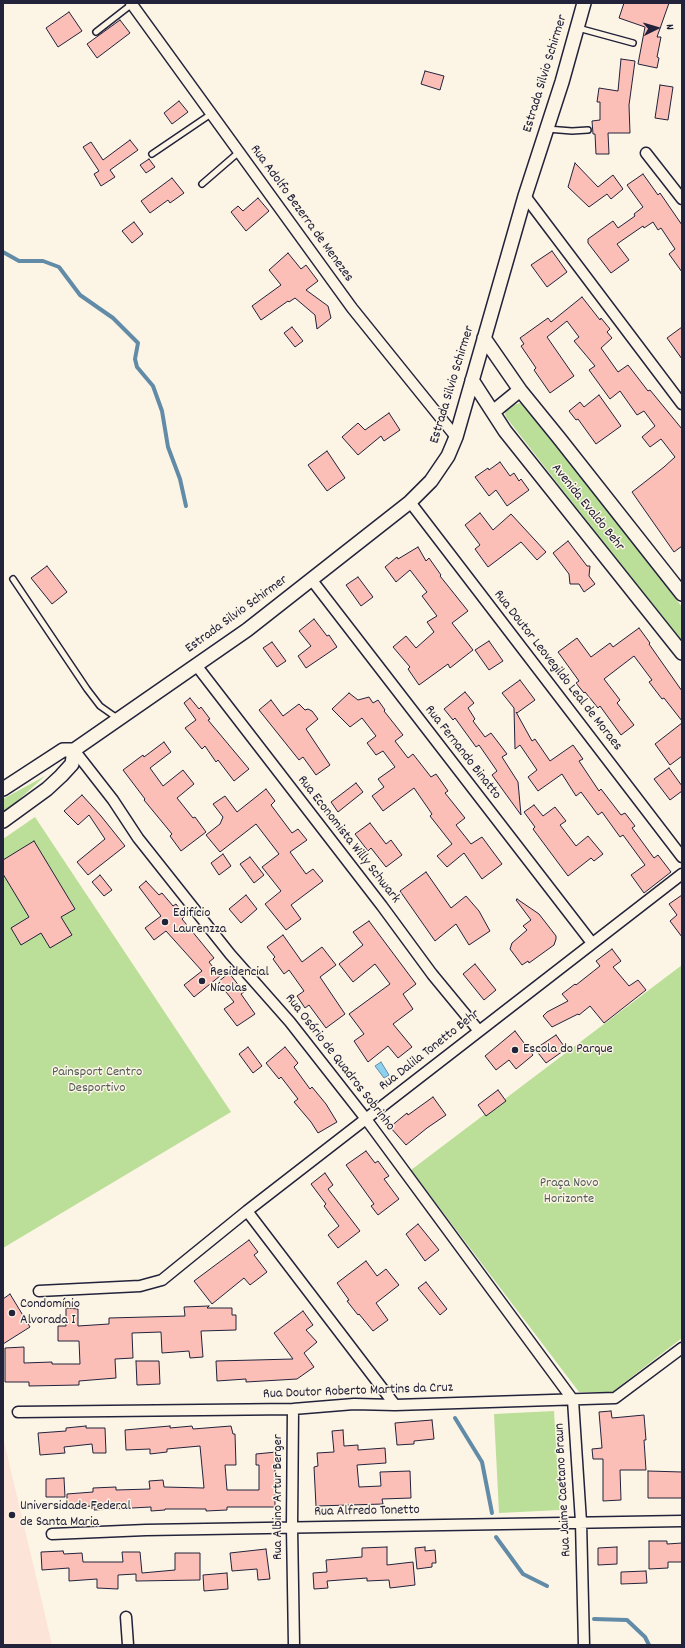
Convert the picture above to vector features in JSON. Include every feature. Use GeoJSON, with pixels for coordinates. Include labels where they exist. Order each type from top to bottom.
{"type":"FeatureCollection","features":[{"type":"Feature","properties":{"kind":"street","name":"Estrada Silvio Schirmer"},"geometry":{"type":"LineString","coordinates":[[3,789],[63,750],[74,750],[247,630],[410,502],[431,481],[448,456],[456,437],[525,196],[578,28],[584,3]]}},
{"type":"Feature","properties":{"kind":"street","name":"Rua Adolfo Bezerra de Menezes"},"geometry":{"type":"LineString","coordinates":[[131,4],[352,308],[456,437]]}},
{"type":"Feature","properties":{"kind":"street"},"geometry":{"type":"LineString","coordinates":[[646,154],[682,199]]}},
{"type":"Feature","properties":{"kind":"street"},"geometry":{"type":"LineString","coordinates":[[525,196],[682,404]]}},
{"type":"Feature","properties":{"kind":"street","name":"Avenida Evaldo Behr"},"geometry":{"type":"LineString","coordinates":[[484,338],[520,390],[682,594]]}},
{"type":"Feature","properties":{"kind":"street","name":"Avenida Evaldo Behr"},"geometry":{"type":"LineString","coordinates":[[472,380],[506,431],[682,653]]}},
{"type":"Feature","properties":{"kind":"street"},"geometry":{"type":"LineString","coordinates":[[493,412],[520,390]]}},
{"type":"Feature","properties":{"kind":"street","name":"Rua Doutor Leovegildo Leal de Moraes"},"geometry":{"type":"LineString","coordinates":[[410,502],[682,857]]}},
{"type":"Feature","properties":{"kind":"street","name":"Rua Fernando Binatto"},"geometry":{"type":"LineString","coordinates":[[311,580],[592,943]]}},
{"type":"Feature","properties":{"kind":"street","name":"Rua Economista Willy Schwark"},"geometry":{"type":"LineString","coordinates":[[196,665],[382,906],[432,974],[479,1031]]}},
{"type":"Feature","properties":{"kind":"street"},"geometry":{"type":"LineString","coordinates":[[3,821],[52,785],[72,764],[74,750]]}},
{"type":"Feature","properties":{"kind":"street","name":"Rua Osório de Quadros Sobrinho"},"geometry":{"type":"LineString","coordinates":[[74,750],[113,800],[138,838],[230,954],[290,1022],[366,1119],[573,1400]]}},
{"type":"Feature","properties":{"kind":"street","name":"Rua Dalila Tonetto Behr"},"geometry":{"type":"LineString","coordinates":[[39,1291],[140,1286],[162,1280],[366,1119],[682,874]]}},
{"type":"Feature","properties":{"kind":"street"},"geometry":{"type":"LineString","coordinates":[[247,1212],[395,1405]]}},
{"type":"Feature","properties":{"kind":"street","name":"Rua Doutor Roberto Martins da Cruz"},"geometry":{"type":"LineString","coordinates":[[18,1412],[293,1409],[354,1404],[395,1405],[615,1398],[682,1348]]}},
{"type":"Feature","properties":{"kind":"street","name":"Rua Jaime Caetano Braun"},"geometry":{"type":"LineString","coordinates":[[573,1400],[581,1522],[584,1645]]}},
{"type":"Feature","properties":{"kind":"street","name":"Rua Albino Artur Berger"},"geometry":{"type":"LineString","coordinates":[[293,1409],[292,1527],[294,1645]]}},
{"type":"Feature","properties":{"kind":"street","name":"Rua Alfredo Tonetto"},"geometry":{"type":"LineString","coordinates":[[52,1534],[146,1530],[682,1521]]}},
{"type":"Feature","properties":{"kind":"street"},"geometry":{"type":"LineString","coordinates":[[126,1617],[128,1645]]}},
{"type":"Feature","properties":{"kind":"lane"},"geometry":{"type":"LineString","coordinates":[[96,32],[131,4]]}},
{"type":"Feature","properties":{"kind":"lane"},"geometry":{"type":"LineString","coordinates":[[578,28],[633,43]]}},
{"type":"Feature","properties":{"kind":"lane"},"geometry":{"type":"LineString","coordinates":[[152,154],[211,114]]}},
{"type":"Feature","properties":{"kind":"lane"},"geometry":{"type":"LineString","coordinates":[[547,129],[572,131],[588,130]]}},
{"type":"Feature","properties":{"kind":"lane"},"geometry":{"type":"LineString","coordinates":[[202,184],[239,152]]}},
{"type":"Feature","properties":{"kind":"lane"},"geometry":{"type":"LineString","coordinates":[[13,579],[87,689],[100,706],[118,720]]}},
{"type":"Feature","properties":{"kind":"shaded area","name":"Universidade Federal de Santa Maria"},"geometry":{"type":"Polygon","coordinates":[[[3,1437],[40,1593],[52,1645],[3,1645],[3,1437]]]}},
{"type":"Feature","properties":{"kind":"green space"},"geometry":{"type":"Polygon","coordinates":[[[523,402],[682,607],[682,644],[506,417],[505,414],[508,407],[523,402]]]}},
{"type":"Feature","properties":{"kind":"green space"},"geometry":{"type":"Polygon","coordinates":[[[45,776],[5,812],[3,810],[3,799],[45,776]]]}},
{"type":"Feature","properties":{"kind":"green space","name":"Painsport Centro Desportivo"},"geometry":{"type":"Polygon","coordinates":[[[35,817],[231,1112],[3,1248],[3,839],[35,817]]]}},
{"type":"Feature","properties":{"kind":"green space","name":"Praça Novo Horizonte"},"geometry":{"type":"Polygon","coordinates":[[[682,965],[682,1338],[612,1392],[579,1392],[411,1170],[682,965]]]}},
{"type":"Feature","properties":{"kind":"green space"},"geometry":{"type":"Polygon","coordinates":[[[554,1411],[560,1510],[499,1513],[494,1414],[554,1411]]]}},
{"type":"Feature","properties":{"kind":"water"},"geometry":{"type":"Polygon","coordinates":[[[381,1062],[389,1075],[384,1078],[375,1066],[381,1062]]]}},
{"type":"Feature","properties":{"kind":"building"},"geometry":{"type":"Polygon","coordinates":[[[624,3],[669,3],[657,37],[661,37],[657,57],[659,58],[657,68],[638,64],[645,27],[619,18],[624,3]]]}},
{"type":"Feature","properties":{"kind":"building"},"geometry":{"type":"Polygon","coordinates":[[[69,12],[82,31],[58,47],[46,28],[69,12]]]}},
{"type":"Feature","properties":{"kind":"building"},"geometry":{"type":"Polygon","coordinates":[[[120,20],[130,33],[97,58],[87,44],[120,20]]]}},
{"type":"Feature","properties":{"kind":"building"},"geometry":{"type":"Polygon","coordinates":[[[621,59],[635,61],[629,105],[630,133],[608,133],[609,154],[596,154],[595,134],[593,134],[592,121],[600,120],[600,102],[597,102],[599,88],[618,91],[621,59]]]}},
{"type":"Feature","properties":{"kind":"building"},"geometry":{"type":"Polygon","coordinates":[[[425,71],[444,76],[440,90],[421,84],[425,71]]]}},
{"type":"Feature","properties":{"kind":"building"},"geometry":{"type":"Polygon","coordinates":[[[660,85],[673,87],[668,120],[655,118],[660,85]]]}},
{"type":"Feature","properties":{"kind":"building"},"geometry":{"type":"Polygon","coordinates":[[[179,101],[188,112],[172,124],[164,113],[179,101]]]}},
{"type":"Feature","properties":{"kind":"building"},"geometry":{"type":"Polygon","coordinates":[[[130,140],[138,150],[110,170],[115,177],[101,186],[94,174],[99,171],[83,147],[91,142],[103,160],[130,140]]]}},
{"type":"Feature","properties":{"kind":"building"},"geometry":{"type":"Polygon","coordinates":[[[149,159],[155,167],[146,173],[140,165],[149,159]]]}},
{"type":"Feature","properties":{"kind":"building"},"geometry":{"type":"Polygon","coordinates":[[[575,163],[598,187],[613,175],[623,189],[611,199],[607,194],[589,207],[568,187],[575,163]]]}},
{"type":"Feature","properties":{"kind":"building"},"geometry":{"type":"Polygon","coordinates":[[[643,174],[658,195],[660,193],[682,225],[682,272],[669,254],[675,249],[661,228],[658,230],[653,222],[644,228],[643,226],[617,244],[629,260],[611,273],[588,243],[588,239],[613,221],[618,228],[635,216],[634,214],[643,207],[627,185],[643,174]]]}},
{"type":"Feature","properties":{"kind":"building"},"geometry":{"type":"Polygon","coordinates":[[[172,178],[184,193],[170,203],[168,200],[150,213],[141,201],[172,178]]]}},
{"type":"Feature","properties":{"kind":"building"},"geometry":{"type":"Polygon","coordinates":[[[258,198],[269,211],[246,231],[231,212],[238,206],[243,211],[258,198]]]}},
{"type":"Feature","properties":{"kind":"building"},"geometry":{"type":"Polygon","coordinates":[[[134,222],[143,234],[132,243],[122,231],[134,222]]]}},
{"type":"Feature","properties":{"kind":"building"},"geometry":{"type":"Polygon","coordinates":[[[552,251],[567,272],[547,287],[531,265],[552,251]]]}},
{"type":"Feature","properties":{"kind":"building"},"geometry":{"type":"Polygon","coordinates":[[[288,253],[301,269],[306,265],[318,281],[306,290],[328,306],[331,318],[317,329],[315,315],[295,298],[289,302],[288,301],[261,320],[252,306],[281,285],[269,270],[288,253]]]}},
{"type":"Feature","properties":{"kind":"building"},"geometry":{"type":"Polygon","coordinates":[[[582,297],[600,320],[601,318],[610,329],[607,332],[612,338],[601,348],[618,372],[628,365],[648,391],[650,390],[682,429],[682,546],[674,552],[632,492],[675,457],[661,439],[650,447],[642,437],[655,426],[644,411],[637,415],[620,391],[610,399],[589,370],[595,366],[574,341],[579,337],[567,321],[547,337],[574,376],[550,393],[534,370],[536,368],[521,346],[524,344],[520,338],[548,318],[551,322],[582,297]]]}},
{"type":"Feature","properties":{"kind":"building"},"geometry":{"type":"Polygon","coordinates":[[[292,327],[303,341],[295,347],[284,333],[292,327]]]}},
{"type":"Feature","properties":{"kind":"building"},"geometry":{"type":"Polygon","coordinates":[[[682,327],[682,359],[667,338],[682,327]]]}},
{"type":"Feature","properties":{"kind":"building"},"geometry":{"type":"Polygon","coordinates":[[[599,395],[621,426],[596,444],[578,419],[576,420],[569,411],[580,402],[584,407],[599,395]]]}},
{"type":"Feature","properties":{"kind":"building"},"geometry":{"type":"Polygon","coordinates":[[[389,413],[400,430],[384,441],[381,436],[358,455],[342,437],[358,423],[365,430],[389,413]]]}},
{"type":"Feature","properties":{"kind":"building"},"geometry":{"type":"Polygon","coordinates":[[[327,451],[345,478],[327,491],[308,465],[327,451]]]}},
{"type":"Feature","properties":{"kind":"building"},"geometry":{"type":"Polygon","coordinates":[[[500,462],[510,476],[514,473],[519,481],[521,479],[529,490],[507,506],[496,490],[489,496],[475,477],[488,468],[489,470],[500,462]]]}},
{"type":"Feature","properties":{"kind":"building"},"geometry":{"type":"Polygon","coordinates":[[[480,513],[493,530],[511,514],[546,552],[537,560],[521,542],[488,567],[475,549],[480,545],[465,525],[480,513]]]}},
{"type":"Feature","properties":{"kind":"building"},"geometry":{"type":"Polygon","coordinates":[[[568,541],[587,566],[590,566],[589,576],[595,584],[584,592],[579,584],[570,584],[569,574],[553,553],[568,541]]]}},
{"type":"Feature","properties":{"kind":"building"},"geometry":{"type":"Polygon","coordinates":[[[418,547],[426,561],[429,558],[441,575],[440,576],[468,611],[452,623],[473,650],[450,668],[448,664],[419,685],[408,669],[410,667],[393,647],[406,636],[416,648],[434,632],[427,622],[437,616],[422,596],[427,592],[410,570],[396,582],[385,567],[397,557],[398,559],[418,547]]]}},
{"type":"Feature","properties":{"kind":"building"},"geometry":{"type":"Polygon","coordinates":[[[47,566],[67,592],[52,604],[31,578],[47,566]]]}},
{"type":"Feature","properties":{"kind":"building"},"geometry":{"type":"Polygon","coordinates":[[[358,577],[373,597],[361,606],[346,585],[358,577]]]}},
{"type":"Feature","properties":{"kind":"building"},"geometry":{"type":"Polygon","coordinates":[[[314,619],[327,636],[329,635],[337,647],[306,668],[298,656],[311,646],[299,631],[314,619]]]}},
{"type":"Feature","properties":{"kind":"building"},"geometry":{"type":"Polygon","coordinates":[[[639,628],[682,691],[682,721],[649,682],[652,680],[634,656],[604,679],[620,700],[617,703],[634,725],[621,735],[600,706],[598,708],[576,683],[579,681],[558,652],[577,638],[591,657],[610,643],[613,647],[639,628]]]}},
{"type":"Feature","properties":{"kind":"building"},"geometry":{"type":"Polygon","coordinates":[[[489,641],[503,661],[489,670],[475,650],[489,641]]]}},
{"type":"Feature","properties":{"kind":"building"},"geometry":{"type":"Polygon","coordinates":[[[272,642],[286,661],[277,667],[263,648],[272,642]]]}},
{"type":"Feature","properties":{"kind":"building"},"geometry":{"type":"Polygon","coordinates":[[[520,680],[535,700],[517,713],[516,712],[532,741],[535,739],[550,761],[573,745],[583,759],[579,761],[599,791],[601,789],[621,815],[625,813],[635,826],[632,828],[654,858],[658,855],[671,872],[644,893],[631,875],[645,865],[623,835],[620,837],[602,812],[598,815],[581,792],[576,796],[562,774],[538,791],[528,777],[537,770],[520,745],[515,749],[514,708],[502,693],[520,680]]]}},
{"type":"Feature","properties":{"kind":"building"},"geometry":{"type":"Polygon","coordinates":[[[465,692],[474,703],[468,708],[475,719],[473,721],[485,737],[491,733],[507,754],[502,757],[518,782],[521,815],[492,775],[497,771],[479,745],[476,747],[455,718],[453,720],[444,709],[465,692]]]}},
{"type":"Feature","properties":{"kind":"building"},"geometry":{"type":"Polygon","coordinates":[[[349,693],[358,700],[369,697],[373,703],[378,700],[385,710],[384,711],[403,735],[395,741],[408,758],[413,754],[431,777],[436,774],[448,791],[445,793],[465,818],[456,825],[471,844],[482,837],[502,864],[482,879],[464,853],[447,867],[437,856],[452,844],[430,816],[432,814],[414,788],[383,811],[372,796],[384,787],[378,779],[395,767],[383,751],[376,755],[367,743],[376,736],[362,718],[350,727],[332,709],[349,693]]]}},
{"type":"Feature","properties":{"kind":"building"},"geometry":{"type":"Polygon","coordinates":[[[190,698],[199,709],[201,707],[210,719],[208,720],[249,769],[234,781],[218,760],[216,762],[205,746],[202,749],[185,728],[196,720],[184,703],[190,698]]]}},
{"type":"Feature","properties":{"kind":"building"},"geometry":{"type":"Polygon","coordinates":[[[271,700],[283,716],[299,704],[305,710],[308,709],[312,711],[318,719],[306,729],[330,765],[316,775],[303,757],[299,760],[259,710],[271,700]]]}},
{"type":"Feature","properties":{"kind":"building"},"geometry":{"type":"Polygon","coordinates":[[[682,723],[682,756],[670,765],[655,744],[682,723]]]}},
{"type":"Feature","properties":{"kind":"building"},"geometry":{"type":"Polygon","coordinates":[[[164,742],[171,752],[150,768],[163,786],[183,770],[194,784],[177,798],[193,818],[195,817],[206,832],[181,851],[170,836],[172,834],[144,800],[145,799],[123,770],[164,742]]]}},
{"type":"Feature","properties":{"kind":"building"},"geometry":{"type":"Polygon","coordinates":[[[669,768],[682,786],[682,791],[670,800],[654,779],[669,768]]]}},
{"type":"Feature","properties":{"kind":"building"},"geometry":{"type":"Polygon","coordinates":[[[356,783],[363,792],[338,812],[331,802],[356,783]]]}},
{"type":"Feature","properties":{"kind":"building"},"geometry":{"type":"Polygon","coordinates":[[[266,789],[275,801],[271,805],[292,833],[298,829],[307,840],[290,852],[306,874],[313,869],[323,881],[291,905],[301,919],[286,930],[265,904],[281,891],[262,867],[279,854],[256,824],[220,852],[206,835],[220,824],[223,817],[213,804],[225,796],[237,812],[266,789]]]}},
{"type":"Feature","properties":{"kind":"building"},"geometry":{"type":"Polygon","coordinates":[[[82,795],[125,846],[88,875],[77,862],[105,839],[89,815],[78,825],[64,811],[82,795]]]}},
{"type":"Feature","properties":{"kind":"building"},"geometry":{"type":"Polygon","coordinates":[[[534,805],[543,816],[555,807],[566,821],[560,825],[576,846],[588,836],[603,854],[594,861],[591,858],[568,876],[533,829],[535,827],[524,812],[534,805]]]}},
{"type":"Feature","properties":{"kind":"building"},"geometry":{"type":"Polygon","coordinates":[[[370,823],[386,844],[391,840],[402,855],[386,867],[371,848],[368,851],[355,834],[370,823]]]}},
{"type":"Feature","properties":{"kind":"building"},"geometry":{"type":"Polygon","coordinates":[[[34,841],[75,909],[61,917],[72,935],[50,948],[41,933],[21,945],[11,928],[29,917],[3,874],[3,860],[34,841]]]}},
{"type":"Feature","properties":{"kind":"building"},"geometry":{"type":"Polygon","coordinates":[[[223,854],[231,866],[219,875],[211,863],[223,854]]]}},
{"type":"Feature","properties":{"kind":"building"},"geometry":{"type":"Polygon","coordinates":[[[250,857],[264,875],[254,883],[240,864],[250,857]]]}},
{"type":"Feature","properties":{"kind":"building"},"geometry":{"type":"Polygon","coordinates":[[[426,872],[451,908],[466,896],[479,911],[490,931],[469,945],[456,924],[435,941],[400,891],[426,872]]]}},
{"type":"Feature","properties":{"kind":"building"},"geometry":{"type":"Polygon","coordinates":[[[100,875],[112,890],[104,896],[92,882],[100,875]]]}},
{"type":"Feature","properties":{"kind":"building"},"geometry":{"type":"Polygon","coordinates":[[[146,881],[159,895],[162,893],[173,906],[176,904],[185,916],[182,919],[214,958],[209,962],[220,976],[194,997],[184,985],[202,971],[166,931],[154,940],[145,928],[161,916],[139,887],[146,881]]]}},
{"type":"Feature","properties":{"kind":"building"},"geometry":{"type":"Polygon","coordinates":[[[246,895],[257,909],[241,923],[229,909],[246,895]]]}},
{"type":"Feature","properties":{"kind":"building"},"geometry":{"type":"Polygon","coordinates":[[[682,895],[682,937],[670,921],[677,915],[669,904],[682,895]]]}},
{"type":"Feature","properties":{"kind":"building"},"geometry":{"type":"Polygon","coordinates":[[[517,899],[539,914],[556,936],[554,945],[529,963],[528,961],[522,965],[510,949],[512,943],[527,930],[523,926],[531,920],[516,900],[517,899]]]}},
{"type":"Feature","properties":{"kind":"building"},"geometry":{"type":"Polygon","coordinates":[[[369,921],[416,984],[403,994],[413,1009],[393,1024],[412,1047],[398,1058],[388,1046],[368,1062],[354,1041],[364,1034],[349,1014],[390,984],[375,964],[353,982],[339,964],[363,945],[353,932],[369,921]]]}},
{"type":"Feature","properties":{"kind":"building"},"geometry":{"type":"Polygon","coordinates":[[[283,935],[302,962],[322,947],[336,965],[320,977],[345,1014],[326,1028],[309,1005],[305,1008],[297,996],[304,991],[289,970],[284,974],[273,959],[275,957],[267,947],[283,935]]]}},
{"type":"Feature","properties":{"kind":"building"},"geometry":{"type":"Polygon","coordinates":[[[612,949],[621,961],[613,967],[629,986],[638,980],[646,990],[604,1023],[590,1006],[579,1015],[578,1014],[552,1027],[543,1016],[547,1012],[568,1001],[562,994],[600,966],[596,961],[612,949]]]}},
{"type":"Feature","properties":{"kind":"building"},"geometry":{"type":"Polygon","coordinates":[[[475,964],[496,990],[484,1000],[463,974],[475,964]]]}},
{"type":"Feature","properties":{"kind":"building"},"geometry":{"type":"Polygon","coordinates":[[[229,973],[244,992],[241,994],[255,1014],[237,1026],[224,1009],[234,1002],[218,982],[229,973]]]}},
{"type":"Feature","properties":{"kind":"building","name":"Escola do Parque"},"geometry":{"type":"Polygon","coordinates":[[[515,1031],[533,1055],[516,1069],[509,1060],[496,1070],[485,1056],[515,1031]]]}},
{"type":"Feature","properties":{"kind":"building"},"geometry":{"type":"Polygon","coordinates":[[[556,1035],[566,1049],[546,1063],[535,1049],[556,1035]]]}},
{"type":"Feature","properties":{"kind":"building"},"geometry":{"type":"Polygon","coordinates":[[[248,1047],[262,1066],[253,1073],[239,1054],[248,1047]]]}},
{"type":"Feature","properties":{"kind":"building"},"geometry":{"type":"Polygon","coordinates":[[[285,1047],[298,1063],[294,1067],[310,1089],[312,1087],[326,1104],[337,1122],[318,1133],[294,1102],[298,1099],[281,1077],[279,1079],[266,1063],[285,1047]]]}},
{"type":"Feature","properties":{"kind":"building"},"geometry":{"type":"Polygon","coordinates":[[[498,1090],[506,1101],[486,1116],[478,1105],[498,1090]]]}},
{"type":"Feature","properties":{"kind":"building"},"geometry":{"type":"Polygon","coordinates":[[[433,1097],[446,1115],[406,1145],[390,1127],[407,1113],[408,1115],[433,1097]]]}},
{"type":"Feature","properties":{"kind":"building"},"geometry":{"type":"Polygon","coordinates":[[[366,1151],[375,1163],[378,1161],[389,1176],[384,1179],[399,1199],[378,1215],[371,1206],[374,1204],[346,1165],[366,1151]]]}},
{"type":"Feature","properties":{"kind":"building"},"geometry":{"type":"Polygon","coordinates":[[[325,1173],[333,1185],[328,1189],[360,1231],[338,1248],[328,1235],[339,1226],[324,1206],[326,1204],[311,1184],[325,1173]]]}},
{"type":"Feature","properties":{"kind":"building"},"geometry":{"type":"Polygon","coordinates":[[[418,1224],[439,1250],[425,1261],[406,1234],[418,1224]]]}},
{"type":"Feature","properties":{"kind":"building"},"geometry":{"type":"Polygon","coordinates":[[[249,1240],[258,1252],[254,1255],[267,1272],[250,1285],[244,1278],[212,1304],[194,1281],[249,1240]]]}},
{"type":"Feature","properties":{"kind":"building"},"geometry":{"type":"Polygon","coordinates":[[[366,1261],[377,1276],[386,1269],[399,1285],[376,1303],[388,1320],[373,1331],[347,1301],[349,1300],[337,1283],[366,1261]]]}},
{"type":"Feature","properties":{"kind":"building"},"geometry":{"type":"Polygon","coordinates":[[[426,1282],[447,1309],[440,1315],[418,1288],[426,1282]]]}},
{"type":"Feature","properties":{"kind":"building","name":"Condomínio Alvorada I"},"geometry":{"type":"Polygon","coordinates":[[[10,1294],[30,1327],[3,1344],[3,1299],[10,1294]]]}},
{"type":"Feature","properties":{"kind":"building"},"geometry":{"type":"Polygon","coordinates":[[[209,1306],[207,1308],[232,1308],[232,1315],[236,1315],[236,1330],[201,1331],[203,1357],[190,1358],[189,1351],[162,1353],[161,1332],[132,1333],[133,1358],[115,1359],[116,1378],[79,1381],[79,1385],[29,1386],[29,1382],[5,1382],[5,1348],[24,1347],[24,1363],[52,1362],[52,1364],[80,1364],[79,1341],[58,1341],[58,1326],[66,1326],[66,1308],[78,1309],[78,1326],[109,1324],[109,1318],[185,1316],[184,1307],[209,1306]]]}},
{"type":"Feature","properties":{"kind":"building"},"geometry":{"type":"Polygon","coordinates":[[[303,1311],[313,1325],[306,1330],[317,1342],[304,1353],[314,1367],[297,1379],[246,1382],[246,1379],[217,1381],[216,1361],[293,1359],[274,1333],[303,1311]]]}},
{"type":"Feature","properties":{"kind":"building"},"geometry":{"type":"Polygon","coordinates":[[[136,1361],[159,1361],[160,1384],[137,1385],[136,1361]]]}},
{"type":"Feature","properties":{"kind":"building"},"geometry":{"type":"Polygon","coordinates":[[[611,1411],[612,1418],[644,1415],[646,1470],[620,1470],[621,1500],[603,1501],[603,1459],[593,1459],[592,1449],[602,1448],[599,1412],[611,1411]]]}},
{"type":"Feature","properties":{"kind":"building"},"geometry":{"type":"Polygon","coordinates":[[[432,1420],[434,1439],[414,1441],[414,1444],[397,1445],[395,1423],[432,1420]]]}},
{"type":"Feature","properties":{"kind":"building"},"geometry":{"type":"Polygon","coordinates":[[[86,1426],[86,1428],[105,1428],[106,1453],[93,1453],[92,1444],[64,1447],[65,1453],[40,1455],[38,1433],[66,1431],[66,1428],[86,1426]]]}},
{"type":"Feature","properties":{"kind":"building"},"geometry":{"type":"Polygon","coordinates":[[[170,1426],[170,1428],[192,1426],[193,1429],[231,1426],[233,1434],[235,1434],[236,1465],[225,1465],[227,1490],[259,1490],[259,1465],[256,1465],[256,1454],[276,1452],[275,1507],[227,1507],[227,1510],[206,1511],[206,1509],[165,1509],[151,1511],[151,1507],[94,1510],[94,1506],[67,1507],[67,1494],[93,1492],[93,1488],[116,1487],[116,1490],[150,1489],[149,1481],[163,1480],[164,1487],[204,1488],[200,1446],[167,1449],[167,1452],[150,1454],[150,1449],[126,1450],[125,1430],[170,1426]]]}},
{"type":"Feature","properties":{"kind":"building"},"geometry":{"type":"Polygon","coordinates":[[[343,1430],[344,1446],[358,1445],[358,1450],[385,1448],[386,1463],[357,1465],[359,1487],[381,1486],[380,1472],[410,1471],[411,1498],[382,1499],[383,1504],[316,1506],[314,1467],[318,1466],[317,1453],[334,1452],[332,1431],[343,1430]]]}},
{"type":"Feature","properties":{"kind":"building"},"geometry":{"type":"Polygon","coordinates":[[[648,1471],[682,1472],[682,1498],[648,1498],[648,1471]]]}},
{"type":"Feature","properties":{"kind":"building"},"geometry":{"type":"Polygon","coordinates":[[[64,1478],[65,1497],[46,1497],[46,1479],[64,1478]]]}},
{"type":"Feature","properties":{"kind":"building"},"geometry":{"type":"Polygon","coordinates":[[[649,1541],[667,1541],[667,1544],[682,1543],[682,1562],[668,1562],[668,1568],[649,1569],[649,1541]]]}},
{"type":"Feature","properties":{"kind":"building"},"geometry":{"type":"Polygon","coordinates":[[[387,1547],[387,1565],[413,1562],[415,1585],[390,1588],[389,1580],[367,1581],[367,1578],[327,1581],[328,1588],[314,1589],[313,1573],[327,1572],[326,1560],[362,1557],[362,1548],[387,1547]]]}},
{"type":"Feature","properties":{"kind":"building"},"geometry":{"type":"Polygon","coordinates":[[[425,1547],[425,1551],[435,1550],[436,1563],[432,1563],[432,1567],[417,1569],[415,1548],[425,1547]]]}},
{"type":"Feature","properties":{"kind":"building"},"geometry":{"type":"Polygon","coordinates":[[[617,1547],[617,1564],[598,1565],[598,1548],[617,1547]]]}},
{"type":"Feature","properties":{"kind":"building"},"geometry":{"type":"Polygon","coordinates":[[[266,1549],[270,1579],[258,1580],[257,1569],[232,1571],[230,1553],[266,1549]]]}},
{"type":"Feature","properties":{"kind":"building"},"geometry":{"type":"Polygon","coordinates":[[[63,1551],[64,1554],[82,1553],[83,1562],[123,1562],[122,1552],[140,1552],[142,1573],[175,1570],[175,1553],[200,1553],[200,1580],[136,1581],[136,1574],[118,1575],[118,1589],[97,1588],[97,1579],[69,1581],[69,1568],[42,1570],[41,1552],[63,1551]]]}},
{"type":"Feature","properties":{"kind":"building"},"geometry":{"type":"Polygon","coordinates":[[[646,1571],[647,1583],[621,1584],[621,1572],[646,1571]]]}},
{"type":"Feature","properties":{"kind":"building"},"geometry":{"type":"Polygon","coordinates":[[[227,1573],[228,1589],[204,1591],[203,1575],[227,1573]]]}},
{"type":"Feature","properties":{"kind":"waterway"},"geometry":{"type":"LineString","coordinates":[[3,252],[19,261],[43,261],[59,267],[80,295],[113,318],[138,343],[135,359],[137,367],[153,386],[162,411],[168,447],[180,479],[186,506]]}},
{"type":"Feature","properties":{"kind":"waterway"},"geometry":{"type":"LineString","coordinates":[[455,1418],[482,1462],[492,1513]]}},
{"type":"Feature","properties":{"kind":"waterway"},"geometry":{"type":"LineString","coordinates":[[496,1537],[523,1574],[547,1586]]}},
{"type":"Feature","properties":{"kind":"waterway"},"geometry":{"type":"LineString","coordinates":[[594,1619],[627,1620],[645,1637],[649,1645]]}},
{"type":"Feature","properties":{"kind":"place","name":"Edifício Laurenzza"},"geometry":{"type":"Point","coordinates":[165,922]}},
{"type":"Feature","properties":{"kind":"place","name":"Residencial Nícolas"},"geometry":{"type":"Point","coordinates":[202,981]}},
{"type":"Feature","properties":{"kind":"place","name":"Escola do Parque"},"geometry":{"type":"Point","coordinates":[515,1050]}},
{"type":"Feature","properties":{"kind":"place","name":"Condomínio Alvorada I"},"geometry":{"type":"Point","coordinates":[12,1313]}},
{"type":"Feature","properties":{"kind":"place","name":"Universidade Federal de Santa Maria"},"geometry":{"type":"Point","coordinates":[12,1515]}}]}
